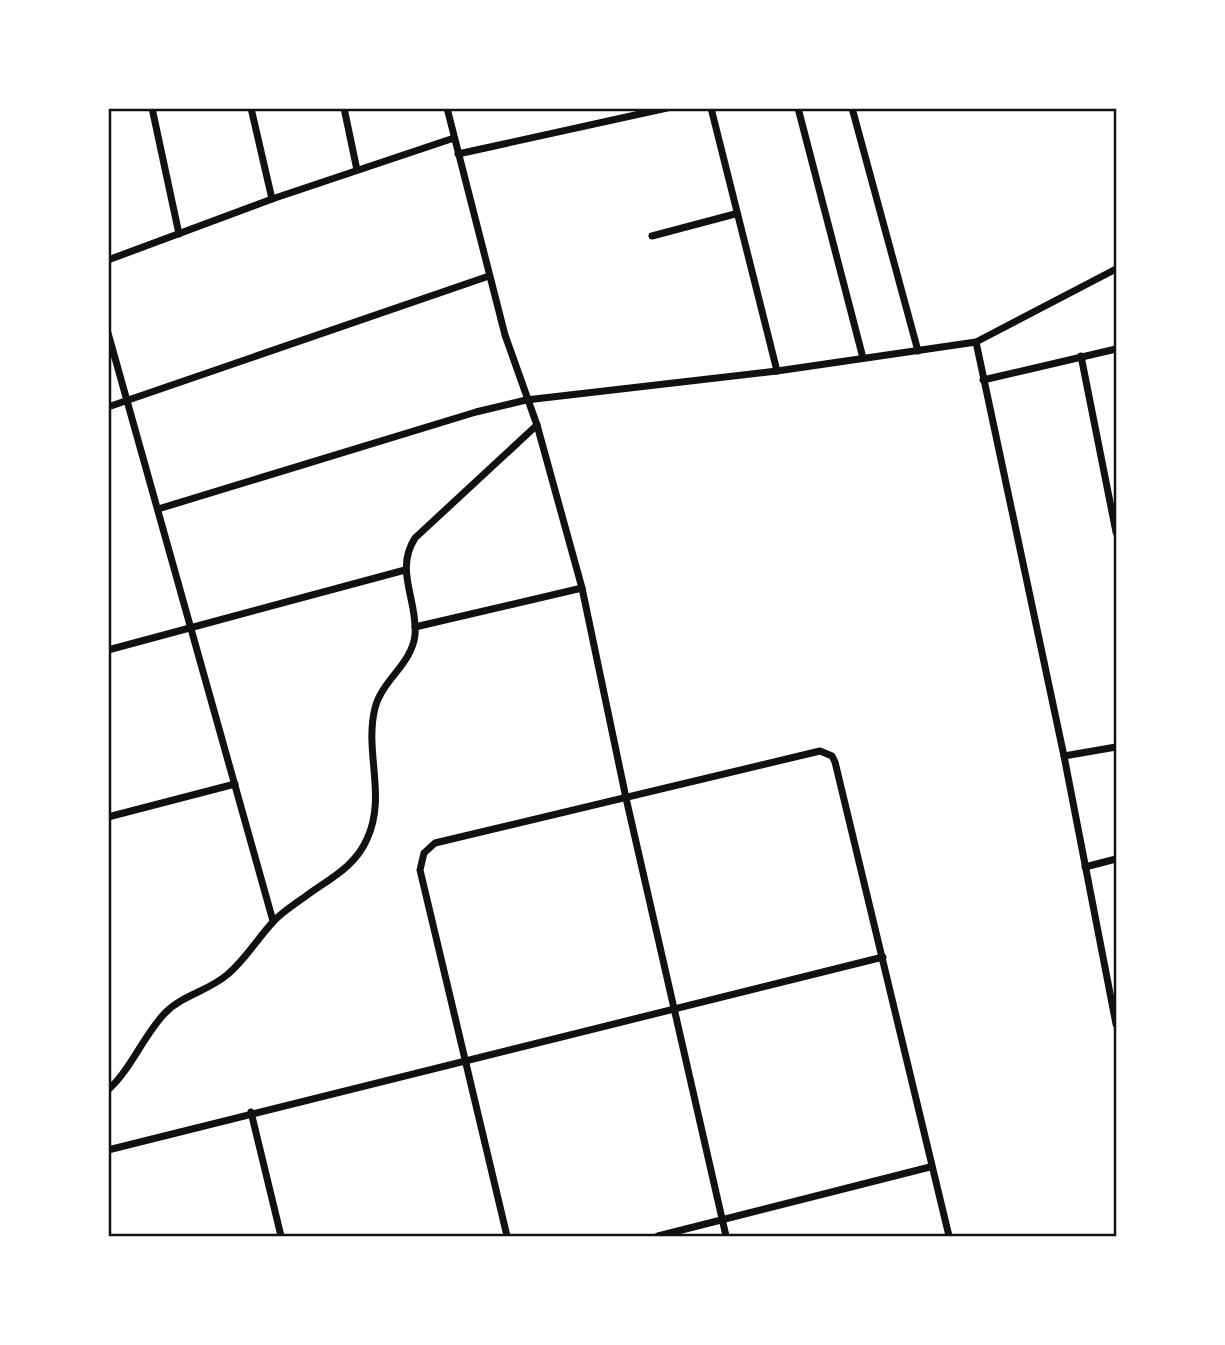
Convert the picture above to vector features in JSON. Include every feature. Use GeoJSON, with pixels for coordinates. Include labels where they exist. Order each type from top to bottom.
{"type":"FeatureCollection","features":[{"type":"Feature","properties":{"kind":"street"},"geometry":{"type":"LineString","coordinates":[[152,108],[179,234]]}},
{"type":"Feature","properties":{"kind":"street"},"geometry":{"type":"LineString","coordinates":[[251,108],[272,199]]}},
{"type":"Feature","properties":{"kind":"street"},"geometry":{"type":"LineString","coordinates":[[344,108],[357,170]]}},
{"type":"Feature","properties":{"kind":"street"},"geometry":{"type":"LineString","coordinates":[[447,108],[489,276],[526,400],[537,425],[582,589],[626,798],[726,1237]]}},
{"type":"Feature","properties":{"kind":"street"},"geometry":{"type":"LineString","coordinates":[[620,108],[622,118]]}},
{"type":"Feature","properties":{"kind":"street"},"geometry":{"type":"LineString","coordinates":[[458,154],[667,108]]}},
{"type":"Feature","properties":{"kind":"street"},"geometry":{"type":"LineString","coordinates":[[711,108],[777,371]]}},
{"type":"Feature","properties":{"kind":"street"},"geometry":{"type":"LineString","coordinates":[[798,108],[863,358]]}},
{"type":"Feature","properties":{"kind":"street"},"geometry":{"type":"LineString","coordinates":[[852,108],[918,351]]}},
{"type":"Feature","properties":{"kind":"street"},"geometry":{"type":"LineString","coordinates":[[108,260],[272,199],[454,138]]}},
{"type":"Feature","properties":{"kind":"street"},"geometry":{"type":"LineString","coordinates":[[652,236],[736,214]]}},
{"type":"Feature","properties":{"kind":"street"},"geometry":{"type":"LineString","coordinates":[[158,509],[476,412],[526,400],[777,371],[975,342],[1116,269]]}},
{"type":"Feature","properties":{"kind":"street"},"geometry":{"type":"LineString","coordinates":[[108,407],[489,276]]}},
{"type":"Feature","properties":{"kind":"street"},"geometry":{"type":"LineString","coordinates":[[108,333],[273,921]]}},
{"type":"Feature","properties":{"kind":"street"},"geometry":{"type":"LineString","coordinates":[[975,342],[1064,756],[1116,1024]]}},
{"type":"Feature","properties":{"kind":"street"},"geometry":{"type":"LineString","coordinates":[[983,380],[1116,349]]}},
{"type":"Feature","properties":{"kind":"street"},"geometry":{"type":"LineString","coordinates":[[1081,356],[1116,532]]}},
{"type":"Feature","properties":{"kind":"street"},"geometry":{"type":"LineString","coordinates":[[108,1090],[167,1011],[227,975],[250,953],[273,921],[345,869],[358,856],[368,838],[378,793],[374,711],[380,692],[410,652],[415,627],[405,570],[408,549],[415,538],[537,425]]}},
{"type":"Feature","properties":{"kind":"street"},"geometry":{"type":"LineString","coordinates":[[108,650],[405,570]]}},
{"type":"Feature","properties":{"kind":"street"},"geometry":{"type":"LineString","coordinates":[[415,627],[582,589]]}},
{"type":"Feature","properties":{"kind":"street"},"geometry":{"type":"LineString","coordinates":[[1064,756],[1116,747]]}},
{"type":"Feature","properties":{"kind":"street"},"geometry":{"type":"LineString","coordinates":[[507,1237],[420,870],[424,853],[435,843],[812,752],[827,752],[835,762],[883,957],[930,1167],[949,1237]]}},
{"type":"Feature","properties":{"kind":"street"},"geometry":{"type":"LineString","coordinates":[[108,817],[235,784]]}},
{"type":"Feature","properties":{"kind":"street"},"geometry":{"type":"LineString","coordinates":[[1085,867],[1116,859]]}},
{"type":"Feature","properties":{"kind":"street"},"geometry":{"type":"LineString","coordinates":[[108,1150],[251,1112],[883,957]]}},
{"type":"Feature","properties":{"kind":"street"},"geometry":{"type":"LineString","coordinates":[[251,1112],[281,1237]]}},
{"type":"Feature","properties":{"kind":"street"},"geometry":{"type":"LineString","coordinates":[[658,1237],[930,1167]]}}]}
